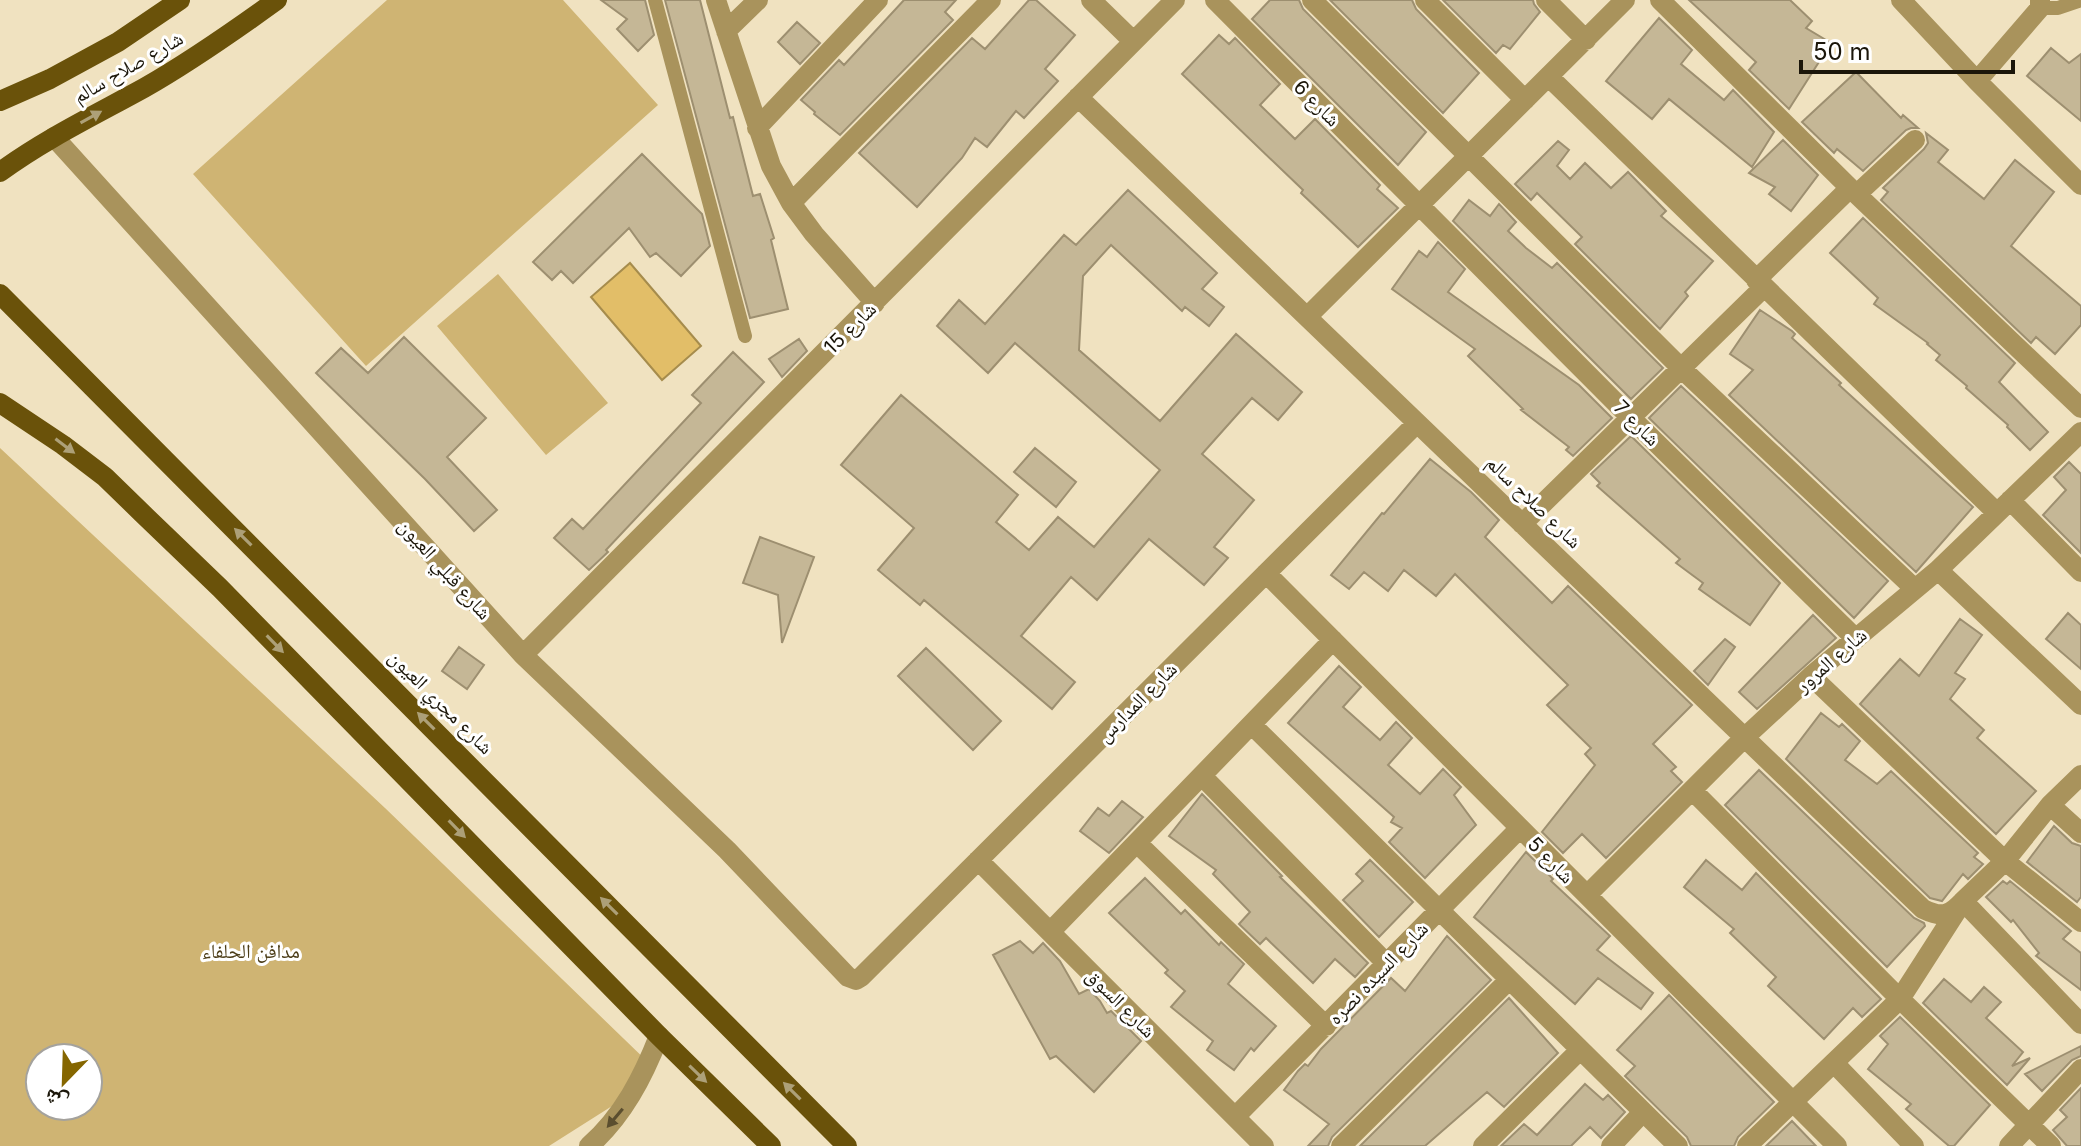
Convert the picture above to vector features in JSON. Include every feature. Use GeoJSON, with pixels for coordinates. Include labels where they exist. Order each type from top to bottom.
{"type":"FeatureCollection","features":[{"type":"Feature","properties":{"kind":"main road","name":"شارع صلاح سالم"},"geometry":{"type":"LineString","coordinates":[[0,101],[50,79],[118,42],[180,0]]}},
{"type":"Feature","properties":{"kind":"main road","name":"شارع صلاح سالم"},"geometry":{"type":"LineString","coordinates":[[0,172],[54,137],[147,86],[277,0]]}},
{"type":"Feature","properties":{"kind":"main road","name":"شارع مجري العيون"},"geometry":{"type":"LineString","coordinates":[[0,294],[847,1146]]}},
{"type":"Feature","properties":{"kind":"main road"},"geometry":{"type":"LineString","coordinates":[[0,403],[105,477],[220,588],[659,1036],[771,1146]]}},
{"type":"Feature","properties":{"kind":"street"},"geometry":{"type":"LineString","coordinates":[[716,0],[771,166],[791,203],[814,234],[875,303]]}},
{"type":"Feature","properties":{"kind":"street"},"geometry":{"type":"LineString","coordinates":[[726,31],[758,0]]}},
{"type":"Feature","properties":{"kind":"street"},"geometry":{"type":"LineString","coordinates":[[757,128],[878,0]]}},
{"type":"Feature","properties":{"kind":"street"},"geometry":{"type":"LineString","coordinates":[[791,203],[991,0]]}},
{"type":"Feature","properties":{"kind":"street"},"geometry":{"type":"LineString","coordinates":[[1091,0],[1133,41]]}},
{"type":"Feature","properties":{"kind":"street","name":"شارع 15"},"geometry":{"type":"LineString","coordinates":[[523,655],[1175,0]]}},
{"type":"Feature","properties":{"kind":"street","name":"شارع 6"},"geometry":{"type":"LineString","coordinates":[[1215,0],[1419,206]]}},
{"type":"Feature","properties":{"kind":"street"},"geometry":{"type":"LineString","coordinates":[[1312,0],[1681,368],[1915,589]]}},
{"type":"Feature","properties":{"kind":"street"},"geometry":{"type":"LineString","coordinates":[[1425,0],[1525,100]]}},
{"type":"Feature","properties":{"kind":"street"},"geometry":{"type":"LineString","coordinates":[[1546,0],[1586,40]]}},
{"type":"Feature","properties":{"kind":"street"},"geometry":{"type":"LineString","coordinates":[[1307,317],[1625,0]]}},
{"type":"Feature","properties":{"kind":"street"},"geometry":{"type":"LineString","coordinates":[[1660,0],[2081,408]]}},
{"type":"Feature","properties":{"kind":"street"},"geometry":{"type":"LineString","coordinates":[[1901,0],[2081,185]]}},
{"type":"Feature","properties":{"kind":"street"},"geometry":{"type":"LineString","coordinates":[[1977,81],[2040,4]]}},
{"type":"Feature","properties":{"kind":"street"},"geometry":{"type":"LineString","coordinates":[[1549,77],[1760,283],[2003,506],[2081,572]]}},
{"type":"Feature","properties":{"kind":"street","name":"شارع صلاح سالم"},"geometry":{"type":"LineString","coordinates":[[1078,97],[1923,909],[1937,916],[1953,912],[1963,901]]}},
{"type":"Feature","properties":{"kind":"street","name":"شارع قبلي العيون"},"geometry":{"type":"LineString","coordinates":[[54,137],[523,655],[727,850],[848,977],[856,980]]}},
{"type":"Feature","properties":{"kind":"street"},"geometry":{"type":"LineString","coordinates":[[1522,524],[1681,368],[1760,283],[1854,191],[1915,140]]}},
{"type":"Feature","properties":{"kind":"street","name":"شارع 7"},"geometry":{"type":"LineString","coordinates":[[1419,206],[1856,639]]}},
{"type":"Feature","properties":{"kind":"street","name":"شارع المدارس"},"geometry":{"type":"LineString","coordinates":[[856,980],[1417,423]]}},
{"type":"Feature","properties":{"kind":"street","name":"شارع المرور"},"geometry":{"type":"LineString","coordinates":[[1587,895],[1744,738],[1811,676],[1938,570],[2003,506],[2076,444]]}},
{"type":"Feature","properties":{"kind":"street"},"geometry":{"type":"LineString","coordinates":[[1938,570],[2081,705]]}},
{"type":"Feature","properties":{"kind":"street","name":"شارع 5"},"geometry":{"type":"LineString","coordinates":[[1266,573],[1837,1146]]}},
{"type":"Feature","properties":{"kind":"street"},"geometry":{"type":"LineString","coordinates":[[1050,932],[1333,640]]}},
{"type":"Feature","properties":{"kind":"street"},"geometry":{"type":"LineString","coordinates":[[1811,676],[2005,861],[2081,922]]}},
{"type":"Feature","properties":{"kind":"street"},"geometry":{"type":"LineString","coordinates":[[1252,725],[1678,1146]]}},
{"type":"Feature","properties":{"kind":"street"},"geometry":{"type":"LineString","coordinates":[[1747,1146],[1900,999],[1963,901],[2005,861],[2050,805],[2081,775]]}},
{"type":"Feature","properties":{"kind":"street"},"geometry":{"type":"LineString","coordinates":[[1202,776],[1387,964]]}},
{"type":"Feature","properties":{"kind":"street"},"geometry":{"type":"LineString","coordinates":[[1692,790],[2051,1146]]}},
{"type":"Feature","properties":{"kind":"street"},"geometry":{"type":"LineString","coordinates":[[2050,805],[2081,833]]}},
{"type":"Feature","properties":{"kind":"street","name":"شارع السيده نصره"},"geometry":{"type":"LineString","coordinates":[[1235,1117],[1520,828]]}},
{"type":"Feature","properties":{"kind":"street"},"geometry":{"type":"LineString","coordinates":[[1137,843],[1326,1026]]}},
{"type":"Feature","properties":{"kind":"street","name":"شارع السوق"},"geometry":{"type":"LineString","coordinates":[[978,860],[1264,1146]]}},
{"type":"Feature","properties":{"kind":"street"},"geometry":{"type":"LineString","coordinates":[[1963,901],[2081,1024]]}},
{"type":"Feature","properties":{"kind":"street"},"geometry":{"type":"LineString","coordinates":[[1341,1146],[1509,980]]}},
{"type":"Feature","properties":{"kind":"street"},"geometry":{"type":"LineString","coordinates":[[589,1146],[623,1109],[644,1073],[659,1036]]}},
{"type":"Feature","properties":{"kind":"street"},"geometry":{"type":"LineString","coordinates":[[1483,1146],[1580,1050]]}},
{"type":"Feature","properties":{"kind":"street"},"geometry":{"type":"LineString","coordinates":[[1834,1063],[1914,1146]]}},
{"type":"Feature","properties":{"kind":"street"},"geometry":{"type":"LineString","coordinates":[[2009,1146],[2081,1069]]}},
{"type":"Feature","properties":{"kind":"street"},"geometry":{"type":"LineString","coordinates":[[1611,1146],[1643,1112]]}},
{"type":"Feature","properties":{"kind":"lane"},"geometry":{"type":"LineString","coordinates":[[655,0],[745,336]]}},
{"type":"Feature","properties":{"kind":"lane"},"geometry":{"type":"LineString","coordinates":[[2040,4],[2058,8],[2081,0]]}},
{"type":"Feature","properties":{"kind":"green space"},"geometry":{"type":"Polygon","coordinates":[[[387,0],[563,0],[658,105],[366,366],[193,174],[387,0]]]}},
{"type":"Feature","properties":{"kind":"green space"},"geometry":{"type":"Polygon","coordinates":[[[498,274],[608,403],[546,455],[437,326],[498,274]]]}},
{"type":"Feature","properties":{"kind":"green space","name":"مدافن الحلفاء"},"geometry":{"type":"Polygon","coordinates":[[[0,448],[385,808],[653,1067],[620,1101],[549,1146],[0,1146],[0,448]]]}},
{"type":"Feature","properties":{"kind":"shaded area"},"geometry":{"type":"Polygon","coordinates":[[[630,263],[701,346],[662,380],[591,297],[630,263]]]}},
{"type":"Feature","properties":{"kind":"building"},"geometry":{"type":"Polygon","coordinates":[[[601,0],[645,0],[654,35],[638,51],[617,29],[627,19],[601,0]]]}},
{"type":"Feature","properties":{"kind":"building"},"geometry":{"type":"Polygon","coordinates":[[[665,0],[700,0],[753,196],[760,194],[774,238],[771,240],[788,309],[750,318],[665,0]]]}},
{"type":"Feature","properties":{"kind":"building"},"geometry":{"type":"Polygon","coordinates":[[[904,0],[956,0],[945,12],[953,20],[840,135],[801,100],[839,60],[844,65],[904,0]]]}},
{"type":"Feature","properties":{"kind":"building"},"geometry":{"type":"Polygon","coordinates":[[[1029,0],[1036,0],[1075,35],[1045,69],[1058,81],[1024,118],[1016,111],[987,147],[975,138],[962,158],[917,207],[859,153],[972,38],[985,49],[1029,0]]]}},
{"type":"Feature","properties":{"kind":"building"},"geometry":{"type":"Polygon","coordinates":[[[1270,0],[1299,0],[1303,9],[1426,132],[1398,165],[1252,19],[1270,0]]]}},
{"type":"Feature","properties":{"kind":"building"},"geometry":{"type":"Polygon","coordinates":[[[1330,0],[1412,0],[1416,9],[1479,73],[1443,113],[1330,0]]]}},
{"type":"Feature","properties":{"kind":"building"},"geometry":{"type":"Polygon","coordinates":[[[1443,0],[1533,0],[1540,12],[1510,49],[1503,45],[1496,53],[1443,0]]]}},
{"type":"Feature","properties":{"kind":"building"},"geometry":{"type":"Polygon","coordinates":[[[1689,0],[1790,0],[1812,21],[1806,28],[1831,43],[1789,109],[1749,70],[1756,62],[1689,0]]]}},
{"type":"Feature","properties":{"kind":"building"},"geometry":{"type":"Polygon","coordinates":[[[1659,18],[1692,50],[1681,64],[1724,100],[1733,90],[1774,132],[1752,167],[1669,99],[1652,119],[1606,81],[1659,18]]]}},
{"type":"Feature","properties":{"kind":"building"},"geometry":{"type":"Polygon","coordinates":[[[797,22],[820,43],[800,64],[778,42],[797,22]]]}},
{"type":"Feature","properties":{"kind":"building"},"geometry":{"type":"Polygon","coordinates":[[[1219,35],[1229,44],[1235,38],[1280,84],[1260,105],[1295,139],[1315,119],[1380,185],[1377,189],[1398,208],[1358,247],[1182,74],[1219,35]]]}},
{"type":"Feature","properties":{"kind":"building"},"geometry":{"type":"Polygon","coordinates":[[[2051,48],[2069,63],[2081,54],[2081,121],[2027,76],[2051,48]]]}},
{"type":"Feature","properties":{"kind":"building"},"geometry":{"type":"Polygon","coordinates":[[[1856,72],[1901,118],[1903,115],[1918,128],[1906,130],[1863,171],[1837,149],[1834,153],[1802,122],[1856,72]]]}},
{"type":"Feature","properties":{"kind":"building"},"geometry":{"type":"Polygon","coordinates":[[[1926,133],[1948,150],[1938,162],[1984,199],[2015,160],[2054,192],[2011,246],[2081,306],[2081,325],[2055,354],[2036,337],[2031,343],[1881,200],[1888,192],[1883,188],[1924,149],[1928,143],[1926,133]]]}},
{"type":"Feature","properties":{"kind":"building"},"geometry":{"type":"Polygon","coordinates":[[[1783,140],[1818,175],[1791,211],[1769,194],[1775,187],[1749,173],[1783,140]]]}},
{"type":"Feature","properties":{"kind":"building"},"geometry":{"type":"Polygon","coordinates":[[[1558,141],[1569,150],[1557,166],[1570,179],[1585,163],[1611,188],[1628,172],[1666,211],[1661,216],[1713,261],[1685,292],[1688,296],[1660,329],[1575,244],[1582,237],[1537,193],[1531,200],[1515,184],[1558,141]]]}},
{"type":"Feature","properties":{"kind":"building"},"geometry":{"type":"Polygon","coordinates":[[[642,154],[702,214],[710,246],[681,276],[656,253],[650,257],[629,228],[573,283],[561,271],[552,280],[533,262],[642,154]]]}},
{"type":"Feature","properties":{"kind":"building"},"geometry":{"type":"Polygon","coordinates":[[[1128,190],[1217,273],[1202,289],[1224,307],[1209,326],[1185,307],[1182,311],[1111,245],[1083,276],[1079,350],[1160,421],[1236,334],[1302,392],[1278,420],[1252,398],[1202,454],[1254,500],[1214,547],[1228,558],[1204,585],[1149,539],[1097,600],[1071,577],[1021,636],[1075,682],[1052,709],[924,600],[920,605],[878,570],[914,528],[841,465],[901,395],[1018,495],[996,522],[1029,550],[1058,517],[1094,547],[1160,470],[1015,343],[988,373],[937,326],[959,300],[985,324],[1064,235],[1076,245],[1128,190]]]}},
{"type":"Feature","properties":{"kind":"building"},"geometry":{"type":"Polygon","coordinates":[[[1469,200],[1490,216],[1499,204],[1516,222],[1508,231],[1552,268],[1557,263],[1663,368],[1631,399],[1453,221],[1469,200]]]}},
{"type":"Feature","properties":{"kind":"building"},"geometry":{"type":"Polygon","coordinates":[[[1863,218],[2015,363],[1999,382],[2048,432],[2030,450],[2008,425],[1936,360],[1940,355],[1928,343],[1874,304],[1878,298],[1830,253],[1863,218]]]}},
{"type":"Feature","properties":{"kind":"building"},"geometry":{"type":"Polygon","coordinates":[[[1438,242],[1465,269],[1448,292],[1579,385],[1612,418],[1573,456],[1566,450],[1569,447],[1521,410],[1468,356],[1475,349],[1392,289],[1419,251],[1427,257],[1438,242]]]}},
{"type":"Feature","properties":{"kind":"building"},"geometry":{"type":"Polygon","coordinates":[[[1760,310],[1792,331],[1795,334],[1792,338],[1841,383],[1839,385],[1973,507],[1916,572],[1729,395],[1753,370],[1730,354],[1760,310]]]}},
{"type":"Feature","properties":{"kind":"building"},"geometry":{"type":"Polygon","coordinates":[[[404,337],[486,418],[447,457],[497,510],[474,531],[316,373],[341,348],[368,373],[404,337]]]}},
{"type":"Feature","properties":{"kind":"building"},"geometry":{"type":"Polygon","coordinates":[[[799,339],[807,351],[782,377],[769,359],[799,339]]]}},
{"type":"Feature","properties":{"kind":"building"},"geometry":{"type":"Polygon","coordinates":[[[733,352],[764,382],[589,570],[554,538],[572,519],[583,529],[701,403],[692,395],[733,352]]]}},
{"type":"Feature","properties":{"kind":"building"},"geometry":{"type":"Polygon","coordinates":[[[1681,386],[1888,581],[1854,618],[1649,418],[1681,386]]]}},
{"type":"Feature","properties":{"kind":"building"},"geometry":{"type":"Polygon","coordinates":[[[1631,436],[1780,583],[1750,625],[1699,589],[1703,583],[1676,563],[1680,559],[1597,486],[1600,483],[1591,474],[1631,436]]]}},
{"type":"Feature","properties":{"kind":"building"},"geometry":{"type":"Polygon","coordinates":[[[1035,448],[1076,482],[1056,507],[1014,472],[1035,448]]]}},
{"type":"Feature","properties":{"kind":"building"},"geometry":{"type":"Polygon","coordinates":[[[1430,459],[1471,492],[1499,520],[1485,537],[1552,603],[1568,586],[1692,705],[1653,744],[1676,767],[1671,771],[1682,782],[1606,858],[1582,834],[1563,853],[1542,832],[1595,765],[1585,754],[1591,748],[1547,705],[1568,685],[1455,574],[1436,596],[1404,570],[1388,591],[1364,572],[1349,589],[1331,575],[1430,459]]]}},
{"type":"Feature","properties":{"kind":"building"},"geometry":{"type":"Polygon","coordinates":[[[2069,462],[2081,474],[2081,553],[2043,515],[2066,490],[2054,477],[2069,462]]]}},
{"type":"Feature","properties":{"kind":"building"},"geometry":{"type":"Polygon","coordinates":[[[760,537],[814,557],[782,643],[778,595],[743,583],[760,537]]]}},
{"type":"Feature","properties":{"kind":"building"},"geometry":{"type":"Polygon","coordinates":[[[2068,613],[2081,625],[2081,669],[2046,639],[2068,613]]]}},
{"type":"Feature","properties":{"kind":"building"},"geometry":{"type":"Polygon","coordinates":[[[1813,615],[1836,638],[1757,709],[1739,692],[1813,615]]]}},
{"type":"Feature","properties":{"kind":"building"},"geometry":{"type":"Polygon","coordinates":[[[1960,619],[1982,635],[1955,673],[1965,679],[1950,699],[1984,730],[1977,738],[2036,791],[1996,834],[1860,704],[1900,659],[1919,676],[1960,619]]]}},
{"type":"Feature","properties":{"kind":"building"},"geometry":{"type":"Polygon","coordinates":[[[1725,639],[1735,647],[1708,685],[1694,671],[1725,639]]]}},
{"type":"Feature","properties":{"kind":"building"},"geometry":{"type":"Polygon","coordinates":[[[459,647],[484,665],[467,689],[442,671],[459,647]]]}},
{"type":"Feature","properties":{"kind":"building"},"geometry":{"type":"Polygon","coordinates":[[[926,648],[1001,721],[973,750],[898,676],[926,648]]]}},
{"type":"Feature","properties":{"kind":"building"},"geometry":{"type":"Polygon","coordinates":[[[1339,666],[1361,687],[1343,707],[1380,740],[1396,722],[1412,738],[1388,765],[1420,794],[1443,769],[1461,787],[1454,795],[1476,825],[1425,878],[1389,842],[1402,828],[1391,822],[1394,817],[1288,723],[1339,666]]]}},
{"type":"Feature","properties":{"kind":"building"},"geometry":{"type":"Polygon","coordinates":[[[1821,713],[1839,727],[1842,724],[1860,741],[1845,760],[1877,784],[1891,771],[1978,853],[1974,857],[1983,864],[1968,879],[1963,874],[1942,901],[1930,898],[1786,759],[1821,713]]]}},
{"type":"Feature","properties":{"kind":"building"},"geometry":{"type":"Polygon","coordinates":[[[1759,770],[1914,918],[1924,923],[1925,926],[1887,967],[1725,805],[1759,770]]]}},
{"type":"Feature","properties":{"kind":"building"},"geometry":{"type":"Polygon","coordinates":[[[1202,794],[1280,877],[1368,963],[1355,977],[1335,959],[1313,983],[1266,938],[1260,944],[1239,924],[1250,912],[1213,874],[1216,870],[1169,836],[1202,794]]]}},
{"type":"Feature","properties":{"kind":"building"},"geometry":{"type":"Polygon","coordinates":[[[1122,801],[1143,817],[1109,853],[1080,831],[1098,808],[1109,816],[1122,801]]]}},
{"type":"Feature","properties":{"kind":"building"},"geometry":{"type":"Polygon","coordinates":[[[2054,826],[2072,843],[2081,846],[2081,897],[2077,902],[2027,862],[2054,826]]]}},
{"type":"Feature","properties":{"kind":"building"},"geometry":{"type":"Polygon","coordinates":[[[1526,852],[1553,879],[1551,881],[1610,936],[1597,950],[1653,993],[1641,1009],[1598,978],[1575,1004],[1474,917],[1526,852]]]}},
{"type":"Feature","properties":{"kind":"building"},"geometry":{"type":"Polygon","coordinates":[[[1370,860],[1413,902],[1379,937],[1343,900],[1363,881],[1356,874],[1370,860]]]}},
{"type":"Feature","properties":{"kind":"building"},"geometry":{"type":"Polygon","coordinates":[[[1706,860],[1742,890],[1756,873],[1881,999],[1862,1017],[1853,1008],[1824,1039],[1768,986],[1776,977],[1730,933],[1734,929],[1684,887],[1706,860]]]}},
{"type":"Feature","properties":{"kind":"building"},"geometry":{"type":"Polygon","coordinates":[[[1145,878],[1181,914],[1185,910],[1219,945],[1221,942],[1244,964],[1228,984],[1276,1026],[1254,1051],[1251,1048],[1234,1070],[1207,1050],[1213,1041],[1171,1007],[1185,991],[1165,973],[1168,970],[1109,913],[1145,878]]]}},
{"type":"Feature","properties":{"kind":"building"},"geometry":{"type":"Polygon","coordinates":[[[2003,881],[2007,884],[2010,881],[2071,931],[2063,939],[2081,953],[2081,990],[2036,956],[2039,953],[2013,920],[2011,922],[1986,897],[2003,881]]]}},
{"type":"Feature","properties":{"kind":"building"},"geometry":{"type":"Polygon","coordinates":[[[1447,936],[1491,980],[1332,1137],[1328,1146],[1308,1146],[1329,1124],[1284,1090],[1298,1071],[1305,1064],[1308,1066],[1391,978],[1405,991],[1447,936]]]}},
{"type":"Feature","properties":{"kind":"building"},"geometry":{"type":"Polygon","coordinates":[[[1020,941],[1033,953],[1043,943],[1060,961],[1079,994],[1089,989],[1107,1013],[1111,1011],[1141,1041],[1094,1092],[1056,1056],[1050,1059],[993,955],[1020,941]]]}},
{"type":"Feature","properties":{"kind":"building"},"geometry":{"type":"Polygon","coordinates":[[[1944,979],[1971,1002],[1984,987],[2001,1002],[1986,1018],[2023,1052],[2012,1066],[2030,1058],[2007,1085],[1923,1003],[1944,979]]]}},
{"type":"Feature","properties":{"kind":"building"},"geometry":{"type":"Polygon","coordinates":[[[1669,995],[1774,1102],[1738,1137],[1734,1146],[1691,1146],[1687,1137],[1625,1076],[1635,1066],[1617,1050],[1669,995]]]}},
{"type":"Feature","properties":{"kind":"building"},"geometry":{"type":"Polygon","coordinates":[[[1509,998],[1558,1053],[1504,1107],[1487,1092],[1425,1146],[1360,1146],[1509,998]]]}},
{"type":"Feature","properties":{"kind":"building"},"geometry":{"type":"Polygon","coordinates":[[[1900,1017],[1990,1105],[1954,1146],[1949,1146],[1906,1109],[1911,1104],[1868,1069],[1888,1044],[1880,1036],[1900,1017]]]}},
{"type":"Feature","properties":{"kind":"building"},"geometry":{"type":"Polygon","coordinates":[[[2081,1046],[2081,1056],[2072,1060],[2042,1091],[2025,1074],[2081,1046]]]}},
{"type":"Feature","properties":{"kind":"building"},"geometry":{"type":"Polygon","coordinates":[[[1585,1084],[1603,1100],[1608,1095],[1625,1112],[1601,1138],[1590,1127],[1571,1146],[1501,1146],[1524,1124],[1537,1135],[1585,1084]]]}},
{"type":"Feature","properties":{"kind":"building"},"geometry":{"type":"Polygon","coordinates":[[[2081,1088],[2081,1146],[2067,1146],[2053,1130],[2067,1117],[2060,1110],[2081,1088]]]}},
{"type":"Feature","properties":{"kind":"building"},"geometry":{"type":"Polygon","coordinates":[[[1792,1121],[1816,1146],[1766,1146],[1792,1121]]]}}]}
